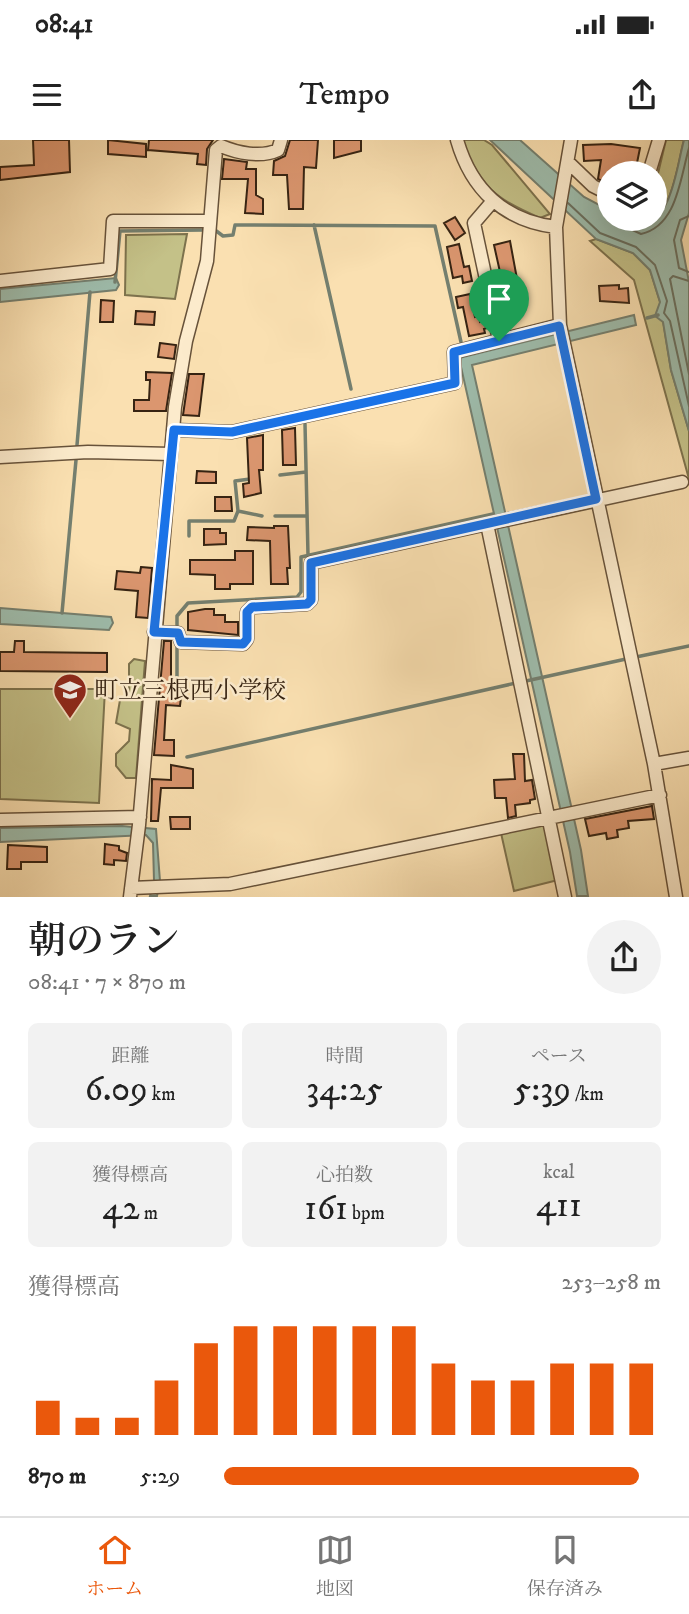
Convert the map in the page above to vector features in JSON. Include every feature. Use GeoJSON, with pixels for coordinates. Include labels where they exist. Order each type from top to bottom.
{"type":"FeatureCollection","features":[{"type":"Feature","properties":{"kind":"street"},"geometry":{"type":"LineString","coordinates":[[281,140],[278,150],[271,154],[235,152],[217,143],[207,261],[186,341],[171,454],[131,892],[230,884],[660,795]]}},
{"type":"Feature","properties":{"kind":"street"},"geometry":{"type":"LineString","coordinates":[[457,140],[468,172],[492,202],[539,225],[556,223]]}},
{"type":"Feature","properties":{"kind":"street"},"geometry":{"type":"LineString","coordinates":[[570,140],[569,164],[556,223],[560,328],[654,764],[676,897]]}},
{"type":"Feature","properties":{"kind":"street"},"geometry":{"type":"LineString","coordinates":[[653,161],[659,140]]}},
{"type":"Feature","properties":{"kind":"street"},"geometry":{"type":"LineString","coordinates":[[569,164],[597,188]]}},
{"type":"Feature","properties":{"kind":"street"},"geometry":{"type":"LineString","coordinates":[[492,202],[474,223],[499,341]]}},
{"type":"Feature","properties":{"kind":"street"},"geometry":{"type":"LineString","coordinates":[[0,281],[110,269],[113,221],[210,221]]}},
{"type":"Feature","properties":{"kind":"street"},"geometry":{"type":"LineString","coordinates":[[174,430],[232,432],[455,383],[454,352],[560,328]]}},
{"type":"Feature","properties":{"kind":"street"},"geometry":{"type":"LineString","coordinates":[[0,457],[88,452],[171,454]]}},
{"type":"Feature","properties":{"kind":"street"},"geometry":{"type":"LineString","coordinates":[[154,632],[178,633],[181,642],[243,644],[247,639],[247,612],[252,607],[307,604],[311,600],[311,563],[682,482]]}},
{"type":"Feature","properties":{"kind":"street"},"geometry":{"type":"LineString","coordinates":[[490,523],[539,764],[553,817],[565,897]]}},
{"type":"Feature","properties":{"kind":"street"},"geometry":{"type":"LineString","coordinates":[[654,764],[689,758]]}},
{"type":"Feature","properties":{"kind":"street"},"geometry":{"type":"LineString","coordinates":[[0,820],[139,826]]}},
{"type":"Feature","properties":{"kind":"shaded area"},"geometry":{"type":"Polygon","coordinates":[[[461,140],[484,140],[492,145],[550,214],[540,218],[500,197],[475,169],[461,140]]]}},
{"type":"Feature","properties":{"kind":"shaded area"},"geometry":{"type":"Polygon","coordinates":[[[666,140],[684,140],[667,203],[667,161],[661,161],[666,140]]]}},
{"type":"Feature","properties":{"kind":"shaded area"},"geometry":{"type":"Polygon","coordinates":[[[187,234],[175,299],[125,295],[126,235],[187,234]]]}},
{"type":"Feature","properties":{"kind":"shaded area"},"geometry":{"type":"Polygon","coordinates":[[[596,239],[633,253],[650,270],[660,302],[671,370],[689,431],[689,479],[634,280],[590,241],[596,239]]]}},
{"type":"Feature","properties":{"kind":"shaded area"},"geometry":{"type":"Polygon","coordinates":[[[134,659],[145,661],[136,778],[126,778],[116,766],[116,754],[129,741],[130,729],[116,723],[120,700],[129,693],[129,664],[134,659]]]}},
{"type":"Feature","properties":{"kind":"shaded area"},"geometry":{"type":"Polygon","coordinates":[[[0,689],[105,689],[99,803],[0,799],[0,689]]]}},
{"type":"Feature","properties":{"kind":"shaded area"},"geometry":{"type":"Polygon","coordinates":[[[545,825],[558,880],[514,891],[501,833],[545,825]]]}},
{"type":"Feature","properties":{"kind":"water"},"geometry":{"type":"Polygon","coordinates":[[[490,140],[520,140],[584,197],[597,204],[597,231],[667,231],[667,203],[684,140],[689,140],[689,213],[681,240],[689,282],[689,431],[671,370],[663,322],[655,316],[660,302],[650,270],[633,253],[596,239],[490,140]]]}},
{"type":"Feature","properties":{"kind":"water"},"geometry":{"type":"Polygon","coordinates":[[[116,278],[119,285],[116,290],[0,302],[0,289],[116,278]]]}},
{"type":"Feature","properties":{"kind":"water"},"geometry":{"type":"Polygon","coordinates":[[[634,315],[636,325],[472,365],[581,850],[588,896],[577,896],[570,852],[459,358],[634,315]]]}},
{"type":"Feature","properties":{"kind":"water"},"geometry":{"type":"Polygon","coordinates":[[[0,608],[111,617],[113,623],[109,630],[0,624],[0,608]]]}},
{"type":"Feature","properties":{"kind":"water"},"geometry":{"type":"Polygon","coordinates":[[[122,826],[156,829],[160,881],[157,896],[150,896],[154,881],[153,843],[146,835],[0,842],[0,828],[122,826]]]}},
{"type":"Feature","properties":{"kind":"building"},"geometry":{"type":"Polygon","coordinates":[[[33,140],[69,140],[70,172],[0,180],[0,167],[34,165],[33,140]]]}},
{"type":"Feature","properties":{"kind":"building"},"geometry":{"type":"Polygon","coordinates":[[[108,140],[146,144],[146,157],[108,154],[108,140]]]}},
{"type":"Feature","properties":{"kind":"building"},"geometry":{"type":"Polygon","coordinates":[[[149,140],[213,140],[207,149],[206,165],[197,164],[198,154],[148,150],[149,140]]]}},
{"type":"Feature","properties":{"kind":"building"},"geometry":{"type":"Polygon","coordinates":[[[290,140],[318,140],[316,168],[304,167],[303,209],[289,209],[287,175],[273,175],[274,161],[285,156],[290,140]]]}},
{"type":"Feature","properties":{"kind":"building"},"geometry":{"type":"Polygon","coordinates":[[[334,140],[361,140],[361,151],[334,158],[334,140]]]}},
{"type":"Feature","properties":{"kind":"building"},"geometry":{"type":"Polygon","coordinates":[[[611,144],[640,148],[637,161],[584,161],[583,145],[611,144]]]}},
{"type":"Feature","properties":{"kind":"building"},"geometry":{"type":"Polygon","coordinates":[[[224,159],[247,162],[246,169],[256,169],[256,195],[263,199],[263,214],[245,213],[248,179],[222,179],[224,159]]]}},
{"type":"Feature","properties":{"kind":"building"},"geometry":{"type":"Polygon","coordinates":[[[455,217],[465,233],[455,240],[444,223],[455,217]]]}},
{"type":"Feature","properties":{"kind":"building"},"geometry":{"type":"Polygon","coordinates":[[[510,241],[517,279],[496,283],[494,273],[500,272],[494,245],[510,241]]]}},
{"type":"Feature","properties":{"kind":"building"},"geometry":{"type":"Polygon","coordinates":[[[459,244],[464,267],[469,266],[472,281],[463,283],[462,276],[453,278],[447,247],[459,244]]]}},
{"type":"Feature","properties":{"kind":"building"},"geometry":{"type":"Polygon","coordinates":[[[619,285],[619,289],[628,288],[629,303],[600,301],[599,286],[619,285]]]}},
{"type":"Feature","properties":{"kind":"building"},"geometry":{"type":"Polygon","coordinates":[[[470,294],[475,317],[479,316],[480,322],[486,320],[487,328],[484,329],[485,333],[469,336],[463,307],[458,308],[456,297],[470,294]]]}},
{"type":"Feature","properties":{"kind":"building"},"geometry":{"type":"Polygon","coordinates":[[[101,300],[114,301],[113,322],[100,322],[101,300]]]}},
{"type":"Feature","properties":{"kind":"building"},"geometry":{"type":"Polygon","coordinates":[[[136,311],[155,312],[154,325],[135,324],[136,311]]]}},
{"type":"Feature","properties":{"kind":"building"},"geometry":{"type":"Polygon","coordinates":[[[160,343],[176,345],[174,359],[158,357],[160,343]]]}},
{"type":"Feature","properties":{"kind":"building"},"geometry":{"type":"Polygon","coordinates":[[[146,372],[172,373],[166,411],[134,411],[134,400],[149,400],[150,380],[146,380],[146,372]]]}},
{"type":"Feature","properties":{"kind":"building"},"geometry":{"type":"Polygon","coordinates":[[[189,374],[204,374],[199,416],[183,415],[189,374]]]}},
{"type":"Feature","properties":{"kind":"building"},"geometry":{"type":"Polygon","coordinates":[[[295,428],[296,465],[283,465],[282,430],[295,428]]]}},
{"type":"Feature","properties":{"kind":"building"},"geometry":{"type":"Polygon","coordinates":[[[263,435],[263,470],[259,470],[261,493],[244,497],[243,484],[249,483],[247,438],[263,435]]]}},
{"type":"Feature","properties":{"kind":"building"},"geometry":{"type":"Polygon","coordinates":[[[197,471],[216,472],[216,483],[196,483],[197,471]]]}},
{"type":"Feature","properties":{"kind":"building"},"geometry":{"type":"Polygon","coordinates":[[[215,497],[231,497],[232,511],[215,511],[215,497]]]}},
{"type":"Feature","properties":{"kind":"building"},"geometry":{"type":"Polygon","coordinates":[[[288,526],[288,584],[271,584],[270,541],[247,540],[248,527],[288,526]]]}},
{"type":"Feature","properties":{"kind":"building"},"geometry":{"type":"Polygon","coordinates":[[[204,529],[220,529],[220,533],[226,533],[226,544],[204,545],[204,529]]]}},
{"type":"Feature","properties":{"kind":"building"},"geometry":{"type":"Polygon","coordinates":[[[235,551],[253,551],[253,584],[230,584],[230,589],[215,589],[215,575],[190,574],[190,560],[235,560],[235,551]]]}},
{"type":"Feature","properties":{"kind":"building"},"geometry":{"type":"Polygon","coordinates":[[[141,567],[152,568],[148,618],[136,617],[138,591],[115,589],[117,571],[140,573],[141,567]]]}},
{"type":"Feature","properties":{"kind":"building"},"geometry":{"type":"Polygon","coordinates":[[[214,609],[214,615],[225,615],[225,622],[238,622],[238,635],[188,630],[188,612],[214,609]]]}},
{"type":"Feature","properties":{"kind":"building"},"geometry":{"type":"Polygon","coordinates":[[[15,641],[24,641],[24,652],[107,653],[107,672],[0,671],[0,652],[14,652],[15,641]]]}},
{"type":"Feature","properties":{"kind":"building"},"geometry":{"type":"Polygon","coordinates":[[[164,641],[171,641],[171,687],[182,688],[180,706],[166,705],[164,740],[174,740],[174,756],[154,755],[164,641]]]}},
{"type":"Feature","properties":{"kind":"building"},"geometry":{"type":"Polygon","coordinates":[[[513,754],[524,754],[525,781],[532,780],[535,799],[530,800],[530,803],[515,805],[516,816],[508,818],[506,798],[495,798],[494,780],[515,779],[513,754]]]}},
{"type":"Feature","properties":{"kind":"building"},"geometry":{"type":"Polygon","coordinates":[[[171,765],[193,769],[193,788],[161,788],[158,821],[151,821],[152,779],[171,780],[171,765]]]}},
{"type":"Feature","properties":{"kind":"building"},"geometry":{"type":"Polygon","coordinates":[[[652,806],[654,819],[628,821],[629,828],[617,830],[618,837],[607,839],[606,833],[589,836],[585,819],[652,806]]]}},
{"type":"Feature","properties":{"kind":"building"},"geometry":{"type":"Polygon","coordinates":[[[170,817],[190,817],[190,829],[171,829],[170,817]]]}},
{"type":"Feature","properties":{"kind":"building"},"geometry":{"type":"Polygon","coordinates":[[[105,844],[119,846],[119,850],[127,853],[126,861],[114,860],[114,865],[104,864],[105,844]]]}},
{"type":"Feature","properties":{"kind":"building"},"geometry":{"type":"Polygon","coordinates":[[[8,845],[47,847],[47,862],[21,862],[21,869],[7,869],[8,845]]]}},
{"type":"Feature","properties":{"kind":"waterway"},"geometry":{"type":"LineString","coordinates":[[215,230],[223,236],[233,235],[235,225],[435,226],[461,342]]}},
{"type":"Feature","properties":{"kind":"waterway"},"geometry":{"type":"LineString","coordinates":[[314,225],[351,389]]}},
{"type":"Feature","properties":{"kind":"waterway"},"geometry":{"type":"LineString","coordinates":[[115,282],[120,231],[204,230]]}},
{"type":"Feature","properties":{"kind":"waterway"},"geometry":{"type":"LineString","coordinates":[[77,445],[90,292]]}},
{"type":"Feature","properties":{"kind":"waterway"},"geometry":{"type":"LineString","coordinates":[[647,318],[658,315]]}},
{"type":"Feature","properties":{"kind":"waterway"},"geometry":{"type":"LineString","coordinates":[[305,424],[308,555]]}},
{"type":"Feature","properties":{"kind":"waterway"},"geometry":{"type":"LineString","coordinates":[[62,613],[76,460]]}},
{"type":"Feature","properties":{"kind":"waterway"},"geometry":{"type":"LineString","coordinates":[[280,475],[306,472]]}},
{"type":"Feature","properties":{"kind":"waterway"},"geometry":{"type":"LineString","coordinates":[[189,536],[189,521],[234,521],[238,511],[235,481],[250,479]]}},
{"type":"Feature","properties":{"kind":"waterway"},"geometry":{"type":"LineString","coordinates":[[238,511],[262,516]]}},
{"type":"Feature","properties":{"kind":"waterway"},"geometry":{"type":"LineString","coordinates":[[177,625],[177,616],[188,603],[297,597],[301,592],[301,557],[493,514]]}},
{"type":"Feature","properties":{"kind":"waterway"},"geometry":{"type":"LineString","coordinates":[[275,516],[306,516]]}},
{"type":"Feature","properties":{"kind":"waterway"},"geometry":{"type":"LineString","coordinates":[[177,643],[177,676]]}},
{"type":"Feature","properties":{"kind":"waterway"},"geometry":{"type":"LineString","coordinates":[[636,657],[689,646]]}},
{"type":"Feature","properties":{"kind":"waterway"},"geometry":{"type":"LineString","coordinates":[[526,681],[626,659]]}},
{"type":"Feature","properties":{"kind":"waterway"},"geometry":{"type":"LineString","coordinates":[[187,757],[516,683]]}},
{"type":"Feature","properties":{"kind":"place","name":"町立三根西小学校"},"geometry":{"type":"Point","coordinates":[70,720]}},
{"type":"Feature","properties":{"kind":"route"},"geometry":{"type":"LineString","coordinates":[[559,326],[596,499],[311,563],[311,600],[307,604],[252,607],[247,612],[247,639],[243,644],[181,642],[178,633],[154,632],[174,430],[232,432],[455,383],[454,352],[499,341],[559,326]]}}]}
